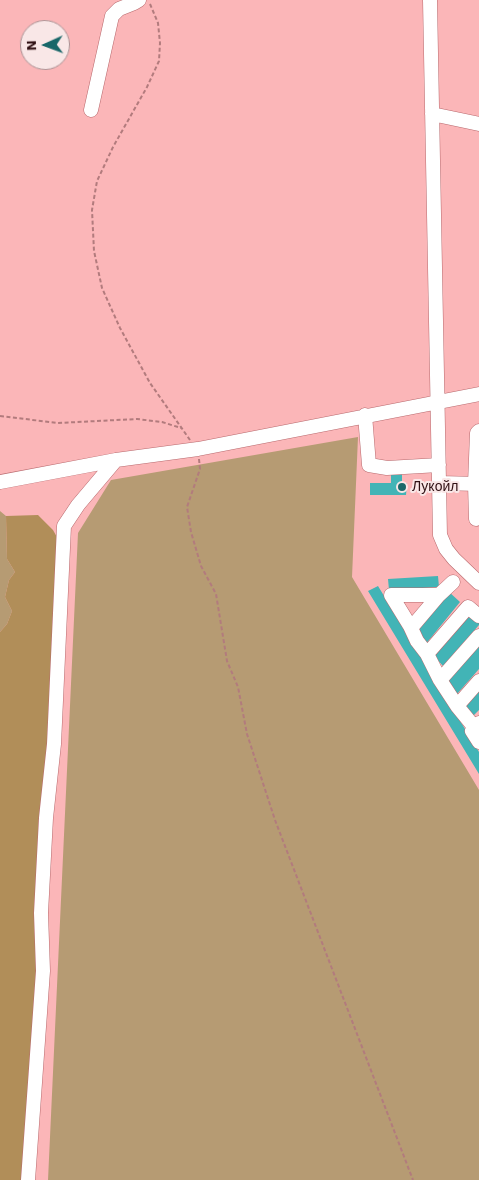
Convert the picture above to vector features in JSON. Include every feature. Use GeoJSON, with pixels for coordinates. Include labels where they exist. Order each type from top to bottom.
{"type":"FeatureCollection","features":[{"type":"Feature","properties":{"kind":"street"},"geometry":{"type":"LineString","coordinates":[[91,110],[112,16],[119,9],[134,4],[139,0]]}},
{"type":"Feature","properties":{"kind":"street"},"geometry":{"type":"LineString","coordinates":[[430,0],[440,535],[446,549],[454,560],[479,582]]}},
{"type":"Feature","properties":{"kind":"street"},"geometry":{"type":"LineString","coordinates":[[432,114],[479,124]]}},
{"type":"Feature","properties":{"kind":"street"},"geometry":{"type":"LineString","coordinates":[[0,482],[479,394]]}},
{"type":"Feature","properties":{"kind":"street"},"geometry":{"type":"LineString","coordinates":[[365,416],[369,465],[387,468],[439,465]]}},
{"type":"Feature","properties":{"kind":"street"},"geometry":{"type":"LineString","coordinates":[[476,519],[477,432],[479,430]]}},
{"type":"Feature","properties":{"kind":"street"},"geometry":{"type":"LineString","coordinates":[[28,1180],[43,972],[41,913],[46,818],[54,744],[64,526],[78,505],[116,460]]}},
{"type":"Feature","properties":{"kind":"street"},"geometry":{"type":"LineString","coordinates":[[439,483],[477,484]]}},
{"type":"Feature","properties":{"kind":"street"},"geometry":{"type":"LineString","coordinates":[[411,628],[452,582]]}},
{"type":"Feature","properties":{"kind":"street"},"geometry":{"type":"LineString","coordinates":[[440,595],[387,590],[417,641],[427,654],[456,706],[477,725],[472,731],[479,742]]}},
{"type":"Feature","properties":{"kind":"street"},"geometry":{"type":"LineString","coordinates":[[427,654],[468,607],[479,616]]}},
{"type":"Feature","properties":{"kind":"street"},"geometry":{"type":"LineString","coordinates":[[440,680],[479,636]]}},
{"type":"Feature","properties":{"kind":"street"},"geometry":{"type":"LineString","coordinates":[[456,706],[479,681]]}},
{"type":"Feature","properties":{"kind":"path"},"geometry":{"type":"LineString","coordinates":[[147,0],[158,23],[159,61],[97,181],[92,210],[94,251],[102,288],[120,328],[150,383],[195,446],[200,469],[187,507],[190,532],[201,566],[216,594],[227,661],[238,687],[247,734],[275,820],[412,1180]]}},
{"type":"Feature","properties":{"kind":"path"},"geometry":{"type":"LineString","coordinates":[[0,416],[58,423],[137,419],[162,422],[181,428]]}},
{"type":"Feature","properties":{"kind":"shaded area"},"geometry":{"type":"Polygon","coordinates":[[[358,437],[352,577],[479,790],[479,1180],[48,1180],[78,533],[111,480],[358,437]]]}},
{"type":"Feature","properties":{"kind":"shaded area"},"geometry":{"type":"Polygon","coordinates":[[[0,511],[6,516],[7,559],[15,572],[9,580],[5,597],[12,611],[7,624],[0,632],[0,511]]]}},
{"type":"Feature","properties":{"kind":"shaded area"},"geometry":{"type":"Polygon","coordinates":[[[38,515],[53,530],[58,539],[45,786],[34,922],[38,965],[22,1180],[0,1180],[0,632],[7,624],[12,611],[5,597],[9,580],[15,572],[7,559],[6,516],[38,515]]]}},
{"type":"Feature","properties":{"kind":"building"},"geometry":{"type":"Polygon","coordinates":[[[391,465],[402,465],[402,483],[407,483],[406,495],[370,495],[370,483],[391,483],[391,465]]]}},
{"type":"Feature","properties":{"kind":"building"},"geometry":{"type":"Polygon","coordinates":[[[438,576],[439,587],[389,590],[388,579],[438,576]]]}},
{"type":"Feature","properties":{"kind":"building"},"geometry":{"type":"Polygon","coordinates":[[[378,586],[479,752],[479,774],[368,591],[378,586]]]}},
{"type":"Feature","properties":{"kind":"building"},"geometry":{"type":"Polygon","coordinates":[[[448,591],[460,602],[425,645],[415,627],[448,591]]]}},
{"type":"Feature","properties":{"kind":"building"},"geometry":{"type":"Polygon","coordinates":[[[467,612],[479,625],[443,666],[432,654],[467,612]]]}},
{"type":"Feature","properties":{"kind":"building"},"geometry":{"type":"Polygon","coordinates":[[[479,642],[479,669],[457,694],[445,680],[479,642]]]}},
{"type":"Feature","properties":{"kind":"building"},"geometry":{"type":"Polygon","coordinates":[[[479,685],[479,710],[472,717],[461,705],[479,685]]]}},
{"type":"Feature","properties":{"kind":"place","name":"Лукойл"},"geometry":{"type":"Point","coordinates":[402,487]}}]}
